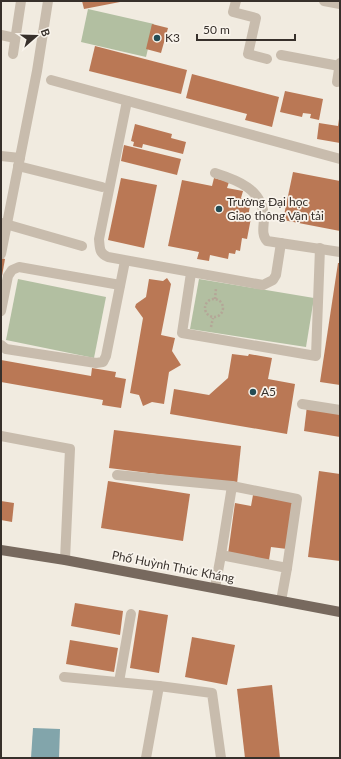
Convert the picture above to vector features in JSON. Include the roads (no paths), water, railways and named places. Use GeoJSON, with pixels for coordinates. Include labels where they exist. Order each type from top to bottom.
{"type":"FeatureCollection","features":[{"type":"Feature","properties":{"kind":"main road","name":"Phố Huỳnh Thúc Kháng"},"geometry":{"type":"LineString","coordinates":[[1,550],[65,560],[340,612]]}},
{"type":"Feature","properties":{"kind":"lane"},"geometry":{"type":"LineString","coordinates":[[13,54],[21,1]]}},
{"type":"Feature","properties":{"kind":"lane"},"geometry":{"type":"LineString","coordinates":[[1,254],[4,224],[19,162],[37,71],[48,1]]}},
{"type":"Feature","properties":{"kind":"lane"},"geometry":{"type":"LineString","coordinates":[[236,1],[233,12],[256,18],[248,54],[267,59]]}},
{"type":"Feature","properties":{"kind":"lane"},"geometry":{"type":"LineString","coordinates":[[324,1],[340,4]]}},
{"type":"Feature","properties":{"kind":"lane"},"geometry":{"type":"LineString","coordinates":[[1,35],[15,38]]}},
{"type":"Feature","properties":{"kind":"lane"},"geometry":{"type":"LineString","coordinates":[[281,55],[340,66]]}},
{"type":"Feature","properties":{"kind":"lane"},"geometry":{"type":"LineString","coordinates":[[337,82],[340,63]]}},
{"type":"Feature","properties":{"kind":"lane"},"geometry":{"type":"LineString","coordinates":[[51,80],[340,159]]}},
{"type":"Feature","properties":{"kind":"lane"},"geometry":{"type":"LineString","coordinates":[[127,101],[100,239],[100,249],[103,254],[108,257],[125,261],[263,285],[273,280],[276,275],[281,243]]}},
{"type":"Feature","properties":{"kind":"lane"},"geometry":{"type":"LineString","coordinates":[[1,156],[102,187]]}},
{"type":"Feature","properties":{"kind":"lane"},"geometry":{"type":"LineString","coordinates":[[215,173],[239,181],[253,191],[261,204],[264,217],[264,237],[267,241],[340,252]]}},
{"type":"Feature","properties":{"kind":"lane"},"geometry":{"type":"LineString","coordinates":[[4,224],[82,246]]}},
{"type":"Feature","properties":{"kind":"lane"},"geometry":{"type":"LineString","coordinates":[[191,273],[182,334],[316,356],[320,248]]}},
{"type":"Feature","properties":{"kind":"lane"},"geometry":{"type":"LineString","coordinates":[[1,345],[6,349],[96,364],[103,362],[106,356],[125,261]]}},
{"type":"Feature","properties":{"kind":"lane"},"geometry":{"type":"LineString","coordinates":[[1,311],[8,276],[12,270],[19,267],[120,285]]}},
{"type":"Feature","properties":{"kind":"lane"},"geometry":{"type":"LineString","coordinates":[[302,404],[340,410]]}},
{"type":"Feature","properties":{"kind":"lane"},"geometry":{"type":"LineString","coordinates":[[1,436],[70,449],[65,560]]}},
{"type":"Feature","properties":{"kind":"lane"},"geometry":{"type":"LineString","coordinates":[[117,475],[232,486],[297,499],[281,601]]}},
{"type":"Feature","properties":{"kind":"lane"},"geometry":{"type":"LineString","coordinates":[[215,588],[232,486]]}},
{"type":"Feature","properties":{"kind":"lane"},"geometry":{"type":"LineString","coordinates":[[221,555],[287,568]]}},
{"type":"Feature","properties":{"kind":"lane"},"geometry":{"type":"LineString","coordinates":[[119,682],[131,614]]}},
{"type":"Feature","properties":{"kind":"lane"},"geometry":{"type":"LineString","coordinates":[[64,677],[159,686],[212,693],[221,758]]}},
{"type":"Feature","properties":{"kind":"lane"},"geometry":{"type":"LineString","coordinates":[[146,758],[159,686]]}},
{"type":"Feature","properties":{"kind":"water"},"geometry":{"type":"Polygon","coordinates":[[[33,728],[60,729],[59,758],[31,758],[33,728]]]}},
{"type":"Feature","properties":{"kind":"place","name":"K3"},"geometry":{"type":"Point","coordinates":[157,38]}},
{"type":"Feature","properties":{"kind":"place","name":"Trường Đại học Giao thông Vận tải"},"geometry":{"type":"Point","coordinates":[219,209]}},
{"type":"Feature","properties":{"kind":"place","name":"A5"},"geometry":{"type":"Point","coordinates":[253,392]}}]}
